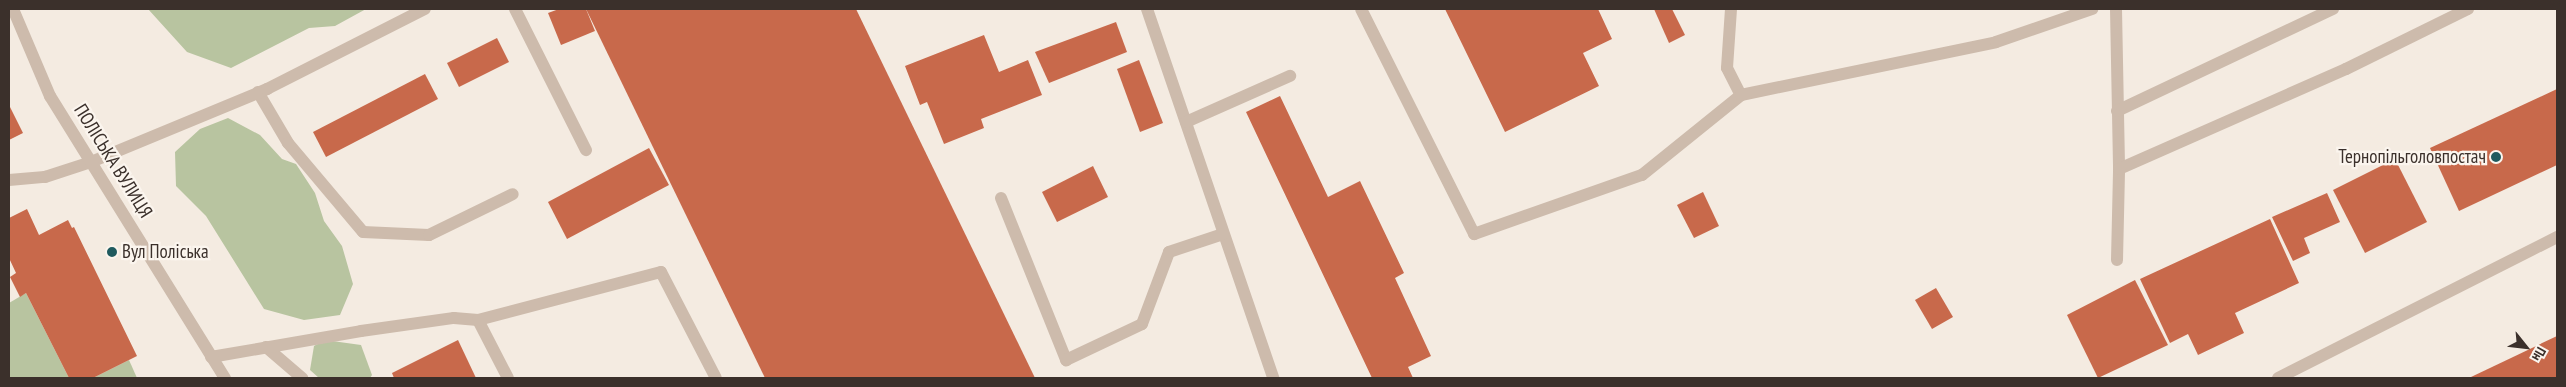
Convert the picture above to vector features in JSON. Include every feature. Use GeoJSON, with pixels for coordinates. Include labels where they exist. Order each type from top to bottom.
{"type":"FeatureCollection","features":[{"type":"Feature","properties":{"kind":"street","name":"ПОЛІСЬКА ВУЛИЦЯ"},"geometry":{"type":"LineString","coordinates":[[13,9],[50,96],[225,378]]}},
{"type":"Feature","properties":{"kind":"street"},"geometry":{"type":"LineString","coordinates":[[9,180],[45,177],[91,162],[258,92],[425,9]]}},
{"type":"Feature","properties":{"kind":"street"},"geometry":{"type":"LineString","coordinates":[[515,9],[586,150]]}},
{"type":"Feature","properties":{"kind":"street"},"geometry":{"type":"LineString","coordinates":[[1147,9],[1273,378]]}},
{"type":"Feature","properties":{"kind":"street"},"geometry":{"type":"LineString","coordinates":[[1361,9],[1474,234],[1642,175],[1741,95],[1996,42],[2092,9]]}},
{"type":"Feature","properties":{"kind":"street"},"geometry":{"type":"LineString","coordinates":[[1731,9],[1727,68],[1741,95]]}},
{"type":"Feature","properties":{"kind":"street"},"geometry":{"type":"LineString","coordinates":[[2116,9],[2119,169],[2117,260]]}},
{"type":"Feature","properties":{"kind":"street"},"geometry":{"type":"LineString","coordinates":[[2118,111],[2333,9]]}},
{"type":"Feature","properties":{"kind":"street"},"geometry":{"type":"LineString","coordinates":[[2119,169],[2346,69],[2468,9]]}},
{"type":"Feature","properties":{"kind":"street"},"geometry":{"type":"LineString","coordinates":[[1186,122],[1290,76]]}},
{"type":"Feature","properties":{"kind":"street"},"geometry":{"type":"LineString","coordinates":[[258,92],[288,143],[363,232],[429,235],[512,194]]}},
{"type":"Feature","properties":{"kind":"street"},"geometry":{"type":"LineString","coordinates":[[1001,198],[1066,360],[1142,324],[1169,252],[1223,234]]}},
{"type":"Feature","properties":{"kind":"street"},"geometry":{"type":"LineString","coordinates":[[2278,378],[2557,237]]}},
{"type":"Feature","properties":{"kind":"street"},"geometry":{"type":"LineString","coordinates":[[211,357],[454,318],[478,320],[661,272],[716,378]]}},
{"type":"Feature","properties":{"kind":"street"},"geometry":{"type":"LineString","coordinates":[[478,320],[508,378]]}},
{"type":"Feature","properties":{"kind":"street"},"geometry":{"type":"LineString","coordinates":[[266,347],[302,378]]}},
{"type":"Feature","properties":{"kind":"green space"},"geometry":{"type":"Polygon","coordinates":[[[148,9],[366,9],[335,26],[309,28],[231,68],[187,52],[148,9]]]}},
{"type":"Feature","properties":{"kind":"green space"},"geometry":{"type":"Polygon","coordinates":[[[228,118],[260,135],[282,159],[296,164],[315,193],[324,221],[342,246],[353,284],[340,315],[304,320],[264,309],[206,216],[176,186],[175,152],[200,129],[228,118]]]}},
{"type":"Feature","properties":{"kind":"green space"},"geometry":{"type":"Polygon","coordinates":[[[26,293],[69,378],[9,378],[9,303],[26,293]]]}},
{"type":"Feature","properties":{"kind":"green space"},"geometry":{"type":"Polygon","coordinates":[[[325,340],[361,345],[372,375],[370,378],[319,378],[310,370],[314,346],[325,340]]]}},
{"type":"Feature","properties":{"kind":"green space"},"geometry":{"type":"Polygon","coordinates":[[[129,360],[137,378],[93,378],[129,360]]]}},
{"type":"Feature","properties":{"kind":"building"},"geometry":{"type":"Polygon","coordinates":[[[559,9],[586,9],[595,31],[561,45],[548,13],[559,9]]]}},
{"type":"Feature","properties":{"kind":"building"},"geometry":{"type":"Polygon","coordinates":[[[586,9],[856,9],[1035,378],[765,378],[586,9]]]}},
{"type":"Feature","properties":{"kind":"building"},"geometry":{"type":"Polygon","coordinates":[[[1445,9],[1598,9],[1612,39],[1583,53],[1599,86],[1505,132],[1445,9]]]}},
{"type":"Feature","properties":{"kind":"building"},"geometry":{"type":"Polygon","coordinates":[[[1654,9],[1672,9],[1685,35],[1669,43],[1654,9]]]}},
{"type":"Feature","properties":{"kind":"building"},"geometry":{"type":"Polygon","coordinates":[[[1116,22],[1127,52],[1049,83],[1035,52],[1116,22]]]}},
{"type":"Feature","properties":{"kind":"building"},"geometry":{"type":"Polygon","coordinates":[[[984,35],[999,72],[1028,60],[1042,95],[981,119],[984,128],[944,144],[927,102],[920,105],[905,66],[984,35]]]}},
{"type":"Feature","properties":{"kind":"building"},"geometry":{"type":"Polygon","coordinates":[[[497,38],[509,62],[459,87],[447,63],[497,38]]]}},
{"type":"Feature","properties":{"kind":"building"},"geometry":{"type":"Polygon","coordinates":[[[1139,60],[1163,123],[1140,132],[1117,69],[1139,60]]]}},
{"type":"Feature","properties":{"kind":"building"},"geometry":{"type":"Polygon","coordinates":[[[425,74],[438,99],[326,157],[313,132],[425,74]]]}},
{"type":"Feature","properties":{"kind":"building","name":"Тернопільголовпостач"},"geometry":{"type":"Polygon","coordinates":[[[2557,89],[2557,165],[2459,211],[2430,148],[2557,89]]]}},
{"type":"Feature","properties":{"kind":"building"},"geometry":{"type":"Polygon","coordinates":[[[1280,96],[1328,197],[1360,181],[1404,273],[1395,278],[1431,356],[1408,367],[1413,378],[1372,378],[1246,112],[1280,96]]]}},
{"type":"Feature","properties":{"kind":"building"},"geometry":{"type":"Polygon","coordinates":[[[9,105],[23,133],[9,140],[9,105]]]}},
{"type":"Feature","properties":{"kind":"building"},"geometry":{"type":"Polygon","coordinates":[[[649,148],[669,185],[567,239],[548,202],[649,148]]]}},
{"type":"Feature","properties":{"kind":"building"},"geometry":{"type":"Polygon","coordinates":[[[2395,159],[2427,222],[2365,253],[2333,190],[2395,159]]]}},
{"type":"Feature","properties":{"kind":"building"},"geometry":{"type":"Polygon","coordinates":[[[1093,166],[1108,197],[1057,222],[1042,192],[1093,166]]]}},
{"type":"Feature","properties":{"kind":"building"},"geometry":{"type":"Polygon","coordinates":[[[1703,192],[1719,226],[1694,238],[1677,205],[1703,192]]]}},
{"type":"Feature","properties":{"kind":"building"},"geometry":{"type":"Polygon","coordinates":[[[2327,193],[2340,222],[2304,238],[2310,253],[2293,261],[2272,217],[2327,193]]]}},
{"type":"Feature","properties":{"kind":"building"},"geometry":{"type":"Polygon","coordinates":[[[27,209],[39,235],[68,220],[72,228],[74,227],[137,356],[93,378],[69,378],[26,293],[20,297],[10,277],[16,273],[9,258],[9,218],[27,209]]]}},
{"type":"Feature","properties":{"kind":"building"},"geometry":{"type":"Polygon","coordinates":[[[2270,219],[2299,283],[2235,313],[2244,333],[2198,355],[2188,334],[2170,343],[2140,279],[2270,219]]]}},
{"type":"Feature","properties":{"kind":"building"},"geometry":{"type":"Polygon","coordinates":[[[2135,280],[2168,345],[2098,378],[2067,315],[2135,280]]]}},
{"type":"Feature","properties":{"kind":"building"},"geometry":{"type":"Polygon","coordinates":[[[1936,288],[1953,317],[1932,329],[1915,300],[1936,288]]]}},
{"type":"Feature","properties":{"kind":"building"},"geometry":{"type":"Polygon","coordinates":[[[2557,336],[2557,378],[2471,378],[2471,377],[2557,336]]]}},
{"type":"Feature","properties":{"kind":"building"},"geometry":{"type":"Polygon","coordinates":[[[458,340],[476,378],[394,378],[392,373],[458,340]]]}},
{"type":"Feature","properties":{"kind":"place","name":"Тернопільголовпостач"},"geometry":{"type":"Point","coordinates":[2496,157]}},
{"type":"Feature","properties":{"kind":"place","name":"Вул Поліська"},"geometry":{"type":"Point","coordinates":[112,252]}}]}
